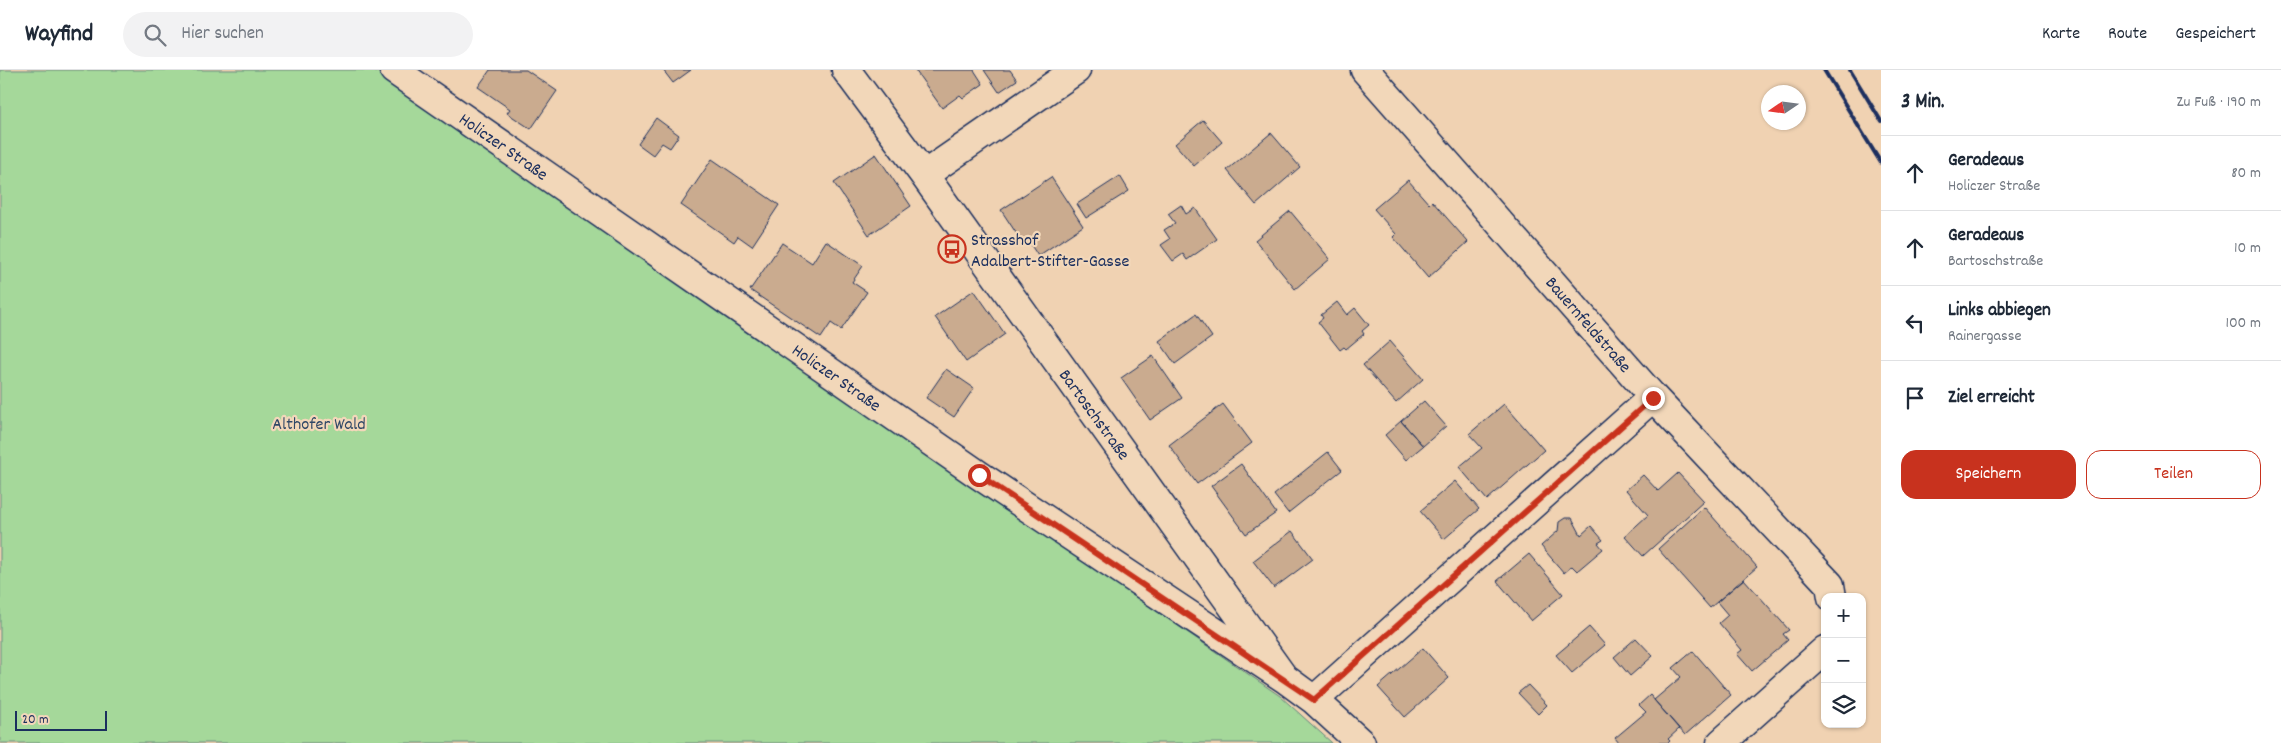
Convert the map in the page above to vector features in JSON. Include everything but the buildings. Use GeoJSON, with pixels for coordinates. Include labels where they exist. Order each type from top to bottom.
{"type":"FeatureCollection","features":[{"type":"Feature","properties":{"kind":"street","name":"Holiczer Straße"},"geometry":{"type":"LineString","coordinates":[[394,70],[979,475],[1284,678]]}},
{"type":"Feature","properties":{"kind":"street","name":"Bartoschstraße"},"geometry":{"type":"LineString","coordinates":[[846,70],[924,174],[1284,678],[1314,700],[1360,743]]}},
{"type":"Feature","properties":{"kind":"street"},"geometry":{"type":"LineString","coordinates":[[924,174],[1076,70]]}},
{"type":"Feature","properties":{"kind":"street","name":"Bauernfeldstraße"},"geometry":{"type":"LineString","coordinates":[[1365,70],[1653,398],[1830,585],[1831,593]]}},
{"type":"Feature","properties":{"kind":"street"},"geometry":{"type":"LineString","coordinates":[[1314,700],[1653,398]]}},
{"type":"Feature","properties":{"kind":"street"},"geometry":{"type":"LineString","coordinates":[[1721,743],[1821,654]]}},
{"type":"Feature","properties":{"kind":"green space","name":"Althofer Wald"},"geometry":{"type":"Polygon","coordinates":[[[0,70],[374,70],[524,176],[1280,696],[1332,743],[0,743],[0,70]]]}},
{"type":"Feature","properties":{"kind":"railway"},"geometry":{"type":"LineString","coordinates":[[1824,70],[1881,163]]}},
{"type":"Feature","properties":{"kind":"railway"},"geometry":{"type":"LineString","coordinates":[[1850,70],[1881,121]]}},
{"type":"Feature","properties":{"kind":"place","name":"Strasshof Adalbert-Stifter-Gasse"},"geometry":{"type":"Point","coordinates":[952,249]}},
{"type":"Feature","properties":{"kind":"route"},"geometry":{"type":"LineString","coordinates":[[979,475],[1284,678],[1314,700],[1653,398]]}}]}
